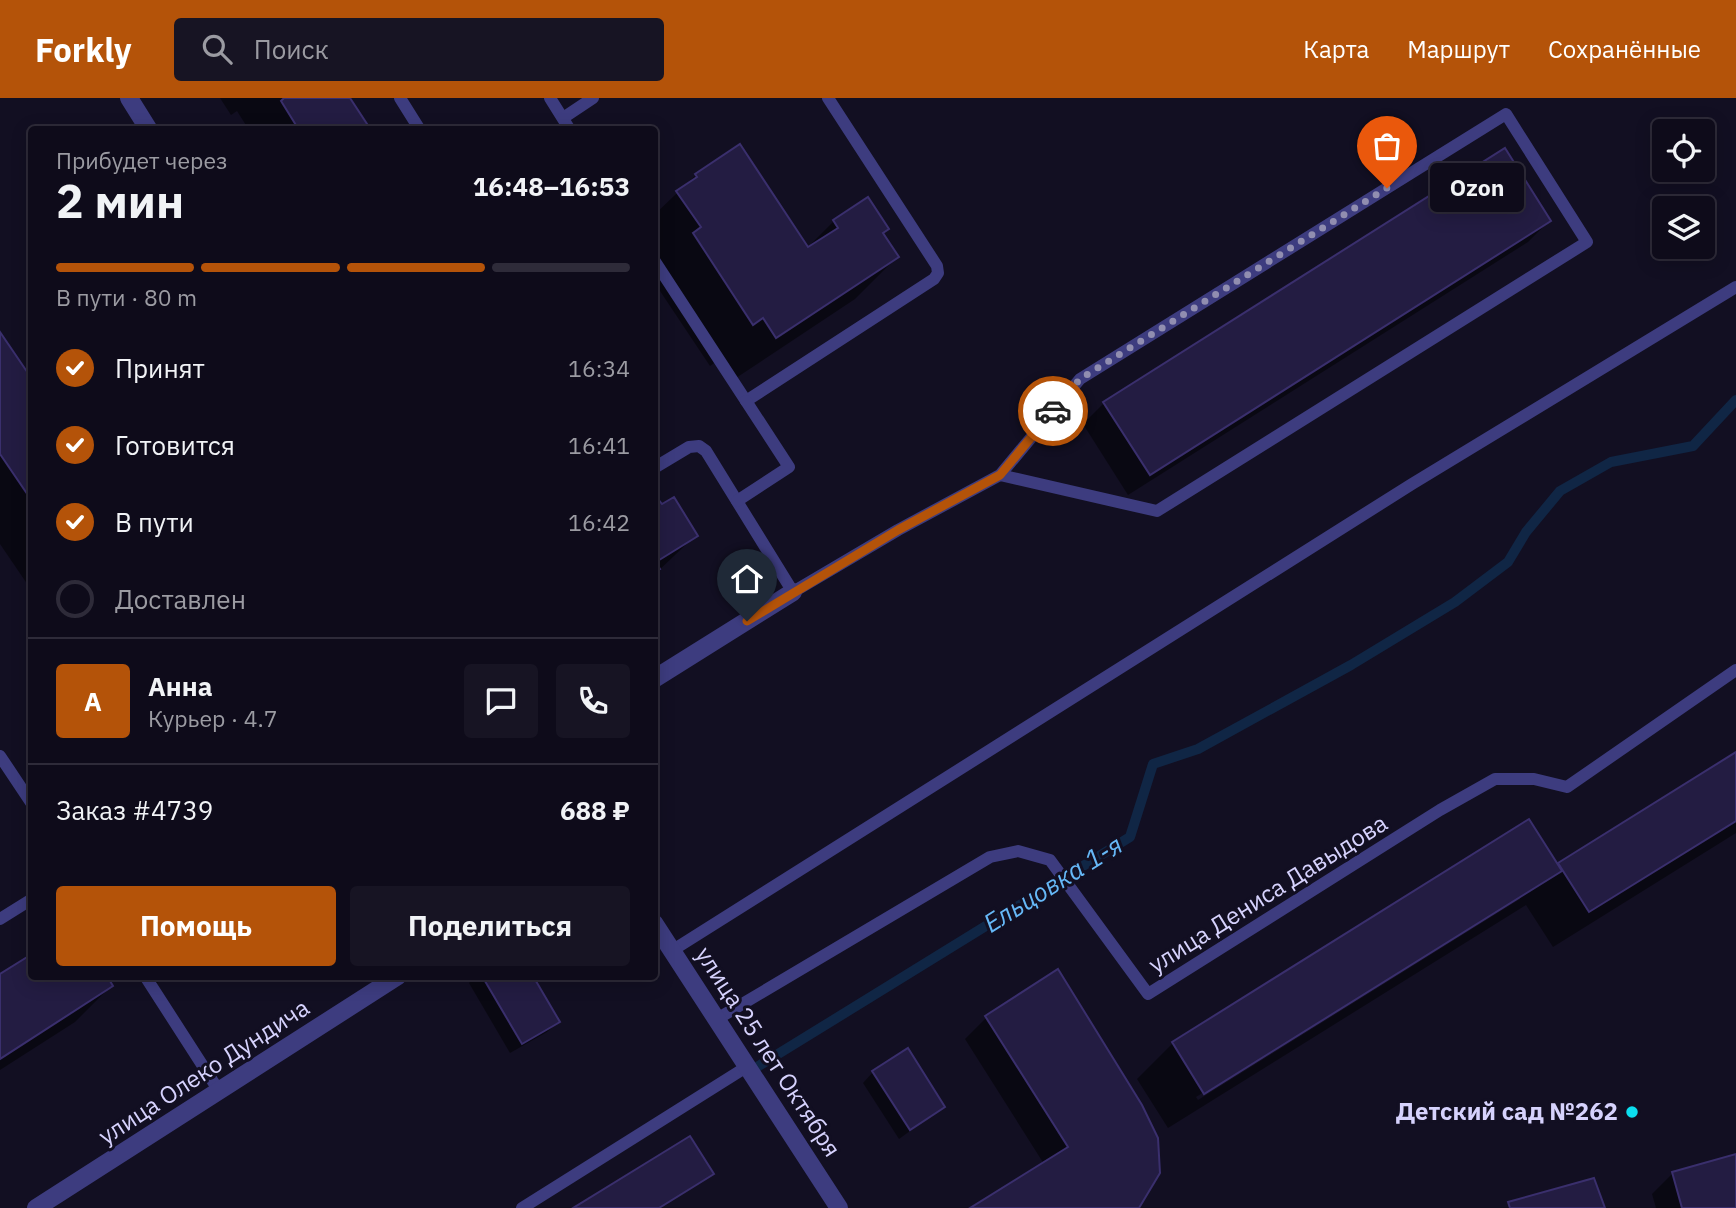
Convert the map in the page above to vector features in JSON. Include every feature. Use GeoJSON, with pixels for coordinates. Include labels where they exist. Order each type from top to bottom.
{"type":"FeatureCollection","features":[{"type":"Feature","properties":{"kind":"street"},"geometry":{"type":"LineString","coordinates":[[129,98],[146,126]]}},
{"type":"Feature","properties":{"kind":"street"},"geometry":{"type":"LineString","coordinates":[[658,676],[793,592]]}},
{"type":"Feature","properties":{"kind":"street","name":"улица 25 лет Октября"},"geometry":{"type":"LineString","coordinates":[[658,929],[839,1208]]}},
{"type":"Feature","properties":{"kind":"street","name":"улица Олеко Дундича"},"geometry":{"type":"LineString","coordinates":[[36,1208],[392,980]]}},
{"type":"Feature","properties":{"kind":"lane"},"geometry":{"type":"LineString","coordinates":[[400,98],[418,126]]}},
{"type":"Feature","properties":{"kind":"lane"},"geometry":{"type":"LineString","coordinates":[[550,98],[567,126]]}},
{"type":"Feature","properties":{"kind":"lane"},"geometry":{"type":"LineString","coordinates":[[562,118],[593,98]]}},
{"type":"Feature","properties":{"kind":"lane"},"geometry":{"type":"LineString","coordinates":[[746,401],[934,279],[938,273],[937,266],[828,98]]}},
{"type":"Feature","properties":{"kind":"lane"},"geometry":{"type":"LineString","coordinates":[[658,466],[689,447],[699,446],[706,451],[793,592],[898,530],[1000,475],[1080,379],[1506,114],[1587,242],[1157,511],[1000,475]]}},
{"type":"Feature","properties":{"kind":"lane"},"geometry":{"type":"LineString","coordinates":[[658,266],[789,467],[737,501]]}},
{"type":"Feature","properties":{"kind":"lane"},"geometry":{"type":"LineString","coordinates":[[673,950],[1331,534],[1736,287]]}},
{"type":"Feature","properties":{"kind":"lane","name":"улица Дениса Давыдова"},"geometry":{"type":"LineString","coordinates":[[717,1019],[990,857],[1018,851],[1050,860],[1148,994],[1495,779],[1534,779],[1567,787],[1736,670]]}},
{"type":"Feature","properties":{"kind":"lane"},"geometry":{"type":"LineString","coordinates":[[0,756],[28,798]]}},
{"type":"Feature","properties":{"kind":"lane"},"geometry":{"type":"LineString","coordinates":[[0,919],[28,902]]}},
{"type":"Feature","properties":{"kind":"lane"},"geometry":{"type":"LineString","coordinates":[[148,980],[219,1091]]}},
{"type":"Feature","properties":{"kind":"lane"},"geometry":{"type":"LineString","coordinates":[[522,1208],[748,1066]]}},
{"type":"Feature","properties":{"kind":"building"},"geometry":{"type":"Polygon","coordinates":[[[284,98],[350,98],[368,126],[297,126],[281,101],[284,98]]]}},
{"type":"Feature","properties":{"kind":"building"},"geometry":{"type":"Polygon","coordinates":[[[740,144],[808,247],[838,228],[833,220],[868,197],[889,229],[883,233],[899,257],[776,338],[763,318],[753,325],[693,233],[701,227],[676,191],[697,177],[695,174],[740,144]]]}},
{"type":"Feature","properties":{"kind":"building"},"geometry":{"type":"Polygon","coordinates":[[[1505,148],[1551,221],[1150,475],[1103,402],[1505,148]]]}},
{"type":"Feature","properties":{"kind":"building"},"geometry":{"type":"Polygon","coordinates":[[[0,332],[28,373],[28,495],[0,454],[0,332]]]}},
{"type":"Feature","properties":{"kind":"building"},"geometry":{"type":"Polygon","coordinates":[[[674,497],[698,536],[658,561],[658,499],[662,504],[674,497]]]}},
{"type":"Feature","properties":{"kind":"building"},"geometry":{"type":"Polygon","coordinates":[[[1736,752],[1736,821],[1589,912],[1558,863],[1736,752]]]}},
{"type":"Feature","properties":{"kind":"building"},"geometry":{"type":"Polygon","coordinates":[[[1529,819],[1562,871],[1204,1094],[1172,1042],[1529,819]]]}},
{"type":"Feature","properties":{"kind":"building"},"geometry":{"type":"Polygon","coordinates":[[[28,956],[28,980],[109,980],[113,986],[0,1059],[0,974],[28,956]]]}},
{"type":"Feature","properties":{"kind":"building"},"geometry":{"type":"Polygon","coordinates":[[[1058,969],[1142,1105],[1158,1138],[1160,1173],[1139,1208],[970,1208],[1068,1147],[985,1016],[1058,969]]]}},
{"type":"Feature","properties":{"kind":"building"},"geometry":{"type":"Polygon","coordinates":[[[484,980],[535,980],[560,1022],[522,1044],[484,980]]]}},
{"type":"Feature","properties":{"kind":"building"},"geometry":{"type":"Polygon","coordinates":[[[908,1048],[945,1107],[910,1130],[872,1071],[908,1048]]]}},
{"type":"Feature","properties":{"kind":"building"},"geometry":{"type":"Polygon","coordinates":[[[690,1136],[714,1174],[659,1208],[573,1208],[690,1136]]]}},
{"type":"Feature","properties":{"kind":"building"},"geometry":{"type":"Polygon","coordinates":[[[1736,1154],[1736,1208],[1682,1208],[1672,1172],[1736,1154]]]}},
{"type":"Feature","properties":{"kind":"building"},"geometry":{"type":"Polygon","coordinates":[[[1594,1178],[1605,1208],[1510,1208],[1508,1202],[1594,1178]]]}},
{"type":"Feature","properties":{"kind":"waterway","name":"Ельцовка 1-я"},"geometry":{"type":"LineString","coordinates":[[749,1072],[1130,837],[1153,764],[1198,749],[1351,665],[1455,602],[1508,562],[1526,532],[1560,491],[1611,462],[1693,446],[1736,400]]}},
{"type":"Feature","properties":{"kind":"way so far"},"geometry":{"type":"LineString","coordinates":[[1053,411],[1080,379],[1387,188]]}},
{"type":"Feature","properties":{"kind":"place","name":"Ozon"},"geometry":{"type":"Point","coordinates":[1387,188]}},
{"type":"Feature","properties":{"kind":"place","name":"Детский сад №262"},"geometry":{"type":"Point","coordinates":[1632,1112]}},
{"type":"Feature","properties":{"kind":"route"},"geometry":{"type":"LineString","coordinates":[[747,621],[898,530],[1000,475],[1053,411]]}}]}
